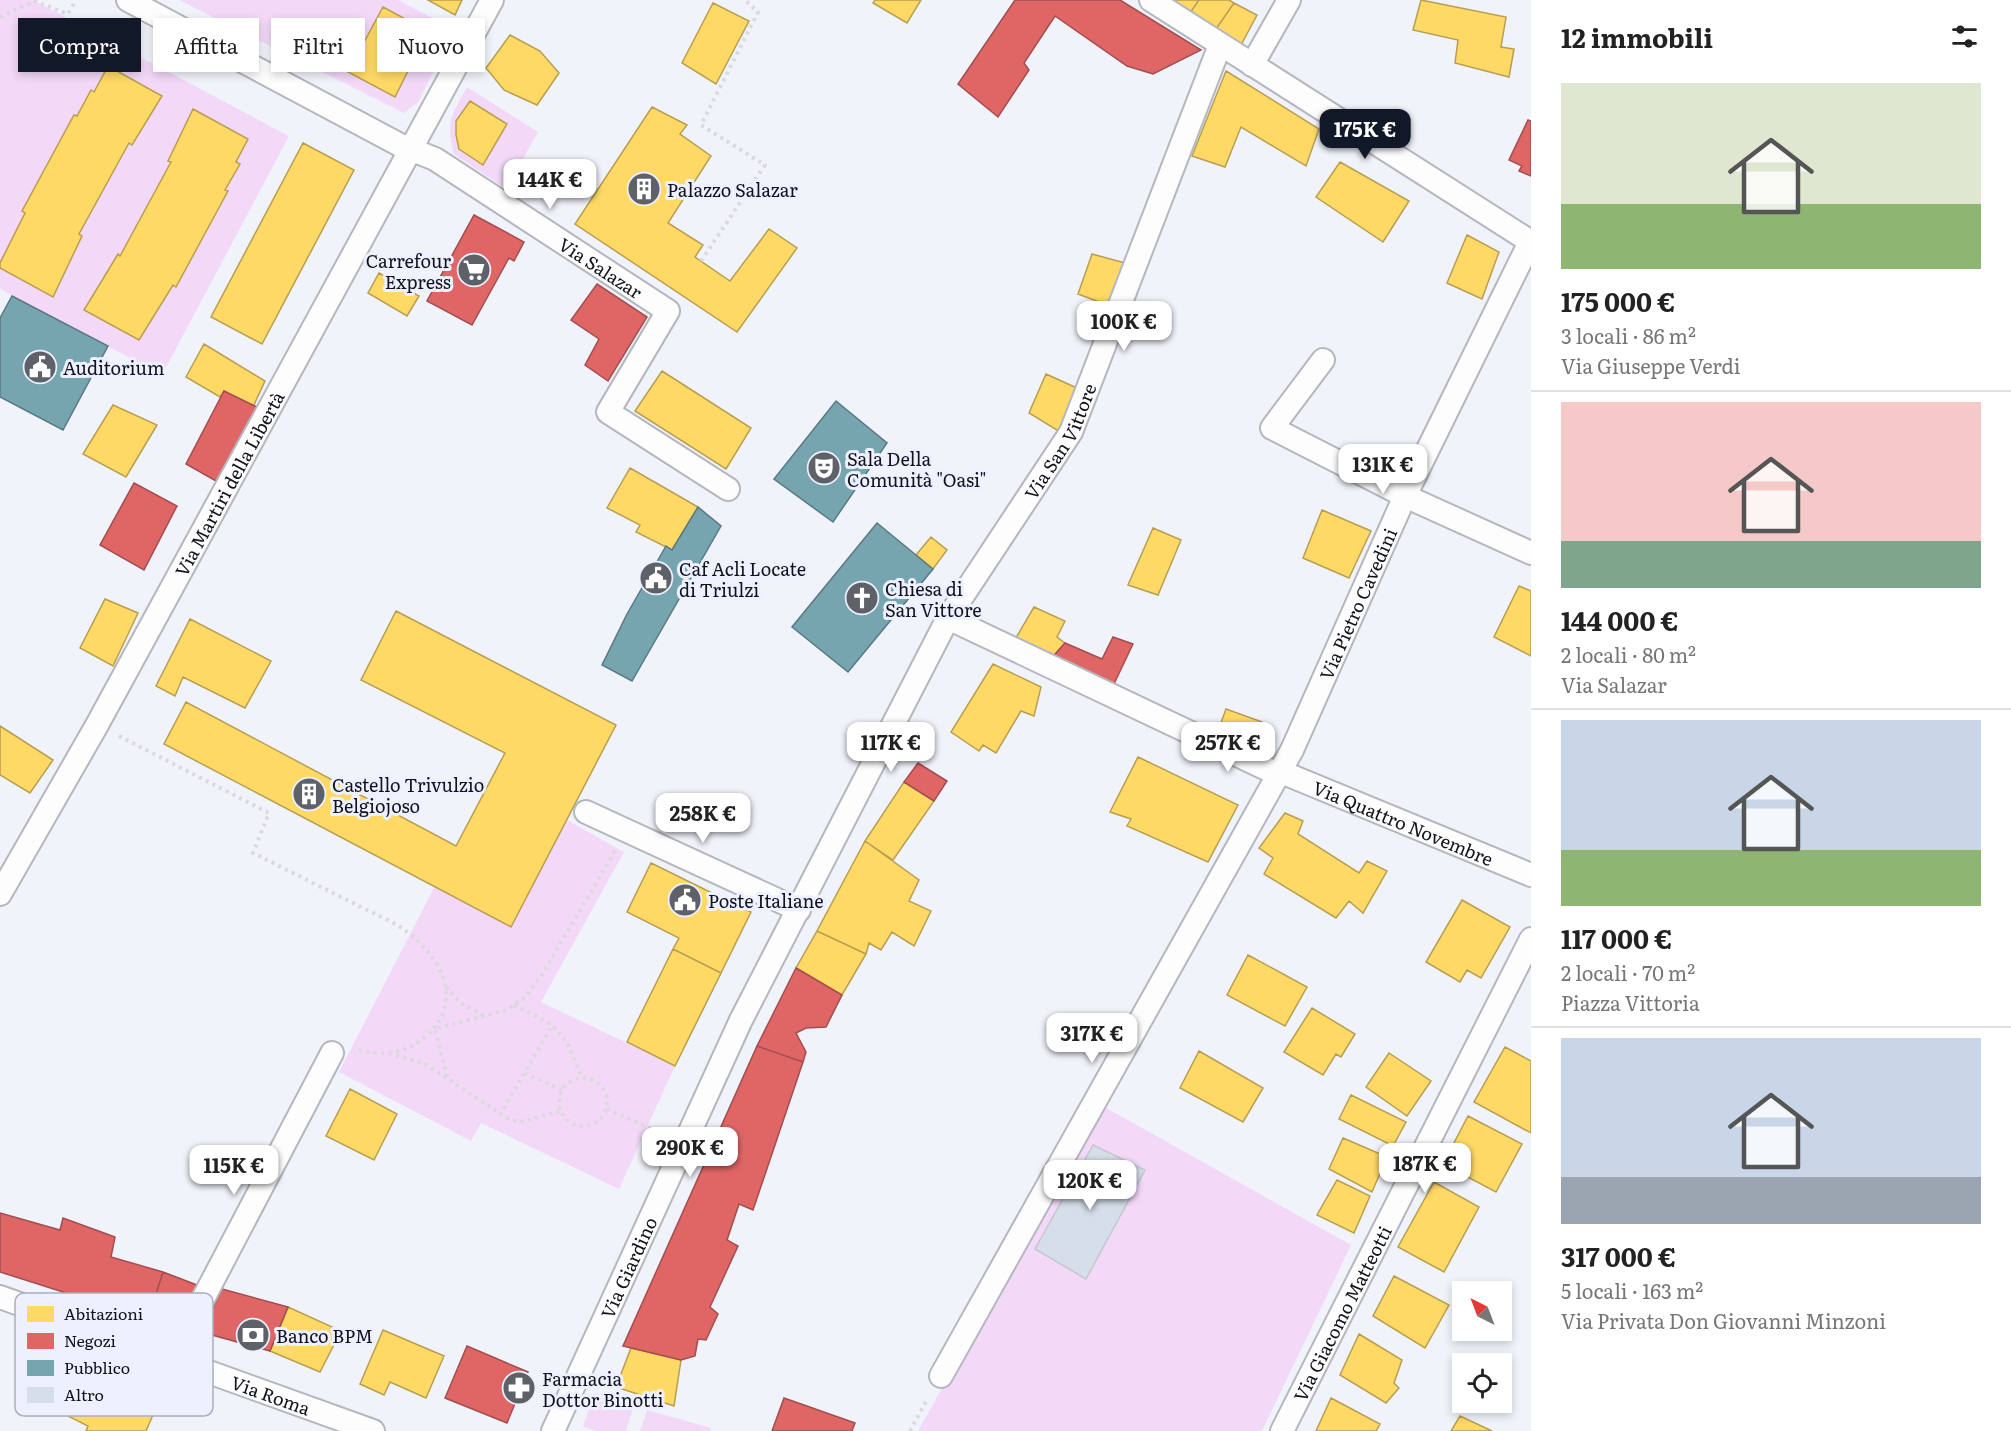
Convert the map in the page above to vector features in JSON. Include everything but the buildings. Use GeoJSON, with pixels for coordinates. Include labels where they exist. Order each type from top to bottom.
{"type":"FeatureCollection","features":[{"type":"Feature","properties":{"kind":"street","name":"Via Salazar"},"geometry":{"type":"LineString","coordinates":[[128,0],[412,151],[435,159],[668,310],[608,412],[728,489]]}},
{"type":"Feature","properties":{"kind":"street","name":"Via Martiri della Libertà"},"geometry":{"type":"LineString","coordinates":[[0,894],[97,725],[412,151],[492,0]]}},
{"type":"Feature","properties":{"kind":"street"},"geometry":{"type":"LineString","coordinates":[[1151,0],[1531,242]]}},
{"type":"Feature","properties":{"kind":"street"},"geometry":{"type":"LineString","coordinates":[[1252,65],[1289,0]]}},
{"type":"Feature","properties":{"kind":"street","name":"Via San Vittore"},"geometry":{"type":"LineString","coordinates":[[798,910],[948,618],[1071,432],[1220,45]]}},
{"type":"Feature","properties":{"kind":"street","name":"Via Pietro Cavedini"},"geometry":{"type":"LineString","coordinates":[[941,1376],[1292,750],[1405,496],[1531,242]]}},
{"type":"Feature","properties":{"kind":"street"},"geometry":{"type":"LineString","coordinates":[[1323,360],[1272,428],[1405,496],[1531,553]]}},
{"type":"Feature","properties":{"kind":"street","name":"Via Quattro Novembre"},"geometry":{"type":"LineString","coordinates":[[948,618],[1271,771],[1279,771],[1531,875]]}},
{"type":"Feature","properties":{"kind":"street"},"geometry":{"type":"LineString","coordinates":[[586,812],[626,833],[788,903],[798,910]]}},
{"type":"Feature","properties":{"kind":"street","name":"Via Giardino"},"geometry":{"type":"LineString","coordinates":[[553,1431],[741,1020],[798,910]]}},
{"type":"Feature","properties":{"kind":"street","name":"Via Giacomo Matteotti"},"geometry":{"type":"LineString","coordinates":[[1282,1431],[1531,939]]}},
{"type":"Feature","properties":{"kind":"street"},"geometry":{"type":"LineString","coordinates":[[206,1293],[332,1053]]}},
{"type":"Feature","properties":{"kind":"street","name":"Via Roma"},"geometry":{"type":"LineString","coordinates":[[0,1297],[15,1302]]}},
{"type":"Feature","properties":{"kind":"street","name":"Via Roma"},"geometry":{"type":"LineString","coordinates":[[213,1373],[373,1431]]}},
{"type":"Feature","properties":{"kind":"path"},"geometry":{"type":"LineString","coordinates":[[0,17],[34,0],[68,14],[76,0]]}},
{"type":"Feature","properties":{"kind":"path"},"geometry":{"type":"LineString","coordinates":[[700,261],[765,165],[701,125],[758,12],[745,0]]}},
{"type":"Feature","properties":{"kind":"path"},"geometry":{"type":"LineString","coordinates":[[97,725],[269,813],[253,853],[402,928],[429,952],[445,986],[460,1003],[486,1016]]}},
{"type":"Feature","properties":{"kind":"path"},"geometry":{"type":"LineString","coordinates":[[387,1053],[413,1046],[435,1029],[507,1010],[514,1005],[540,978],[626,833]]}},
{"type":"Feature","properties":{"kind":"path"},"geometry":{"type":"LineString","coordinates":[[445,986],[447,1003],[435,1029],[447,1077]]}},
{"type":"Feature","properties":{"kind":"path"},"geometry":{"type":"LineString","coordinates":[[514,1005],[553,1024],[568,1042],[582,1078]]}},
{"type":"Feature","properties":{"kind":"path"},"geometry":{"type":"LineString","coordinates":[[500,1115],[553,1024]]}},
{"type":"Feature","properties":{"kind":"path"},"geometry":{"type":"LineString","coordinates":[[332,1053],[343,1043],[362,1051],[408,1057],[447,1077],[500,1115],[520,1122],[560,1111]]}},
{"type":"Feature","properties":{"kind":"path"},"geometry":{"type":"LineString","coordinates":[[525,1073],[562,1090]]}},
{"type":"Feature","properties":{"kind":"path"},"geometry":{"type":"LineString","coordinates":[[582,1078],[593,1080],[608,1096],[607,1109],[598,1121],[584,1128],[571,1124],[560,1111],[562,1090],[582,1078]]}},
{"type":"Feature","properties":{"kind":"path"},"geometry":{"type":"LineString","coordinates":[[607,1109],[683,1144]]}},
{"type":"Feature","properties":{"kind":"path"},"geometry":{"type":"LineString","coordinates":[[909,1431],[941,1376]]}},
{"type":"Feature","properties":{"kind":"shaded area"},"geometry":{"type":"Polygon","coordinates":[[[0,0],[33,0],[67,18],[18,18],[18,72],[141,72],[141,57],[153,64],[153,72],[169,72],[289,136],[162,375],[0,289],[0,0]]]}},
{"type":"Feature","properties":{"kind":"shaded area"},"geometry":{"type":"Polygon","coordinates":[[[179,0],[398,0],[433,18],[377,18],[377,72],[433,72],[419,101],[404,113],[322,72],[365,72],[365,18],[271,18],[271,46],[259,40],[259,18],[215,18],[179,0]]]}},
{"type":"Feature","properties":{"kind":"shaded area"},"geometry":{"type":"Polygon","coordinates":[[[467,87],[538,132],[506,189],[454,154],[450,126],[457,104],[467,87]]]}},
{"type":"Feature","properties":{"kind":"shaded area"},"geometry":{"type":"Polygon","coordinates":[[[567,820],[624,852],[541,1002],[675,1066],[619,1189],[481,1123],[471,1141],[339,1072],[435,886],[511,927],[567,820]]]}},
{"type":"Feature","properties":{"kind":"shaded area"},"geometry":{"type":"Polygon","coordinates":[[[1101,1105],[1351,1245],[1262,1431],[918,1431],[1101,1105]]]}},
{"type":"Feature","properties":{"kind":"shaded area"},"geometry":{"type":"Polygon","coordinates":[[[594,1393],[633,1408],[626,1431],[597,1431],[583,1427],[594,1393]]]}},
{"type":"Feature","properties":{"kind":"shaded area"},"geometry":{"type":"Polygon","coordinates":[[[647,1410],[711,1428],[710,1431],[640,1431],[647,1410]]]}},
{"type":"Feature","properties":{"kind":"place","name":"Palazzo Salazar"},"geometry":{"type":"Point","coordinates":[644,189]}},
{"type":"Feature","properties":{"kind":"place","name":"Carrefour Express"},"geometry":{"type":"Point","coordinates":[474,270]}},
{"type":"Feature","properties":{"kind":"place","name":"Auditorium"},"geometry":{"type":"Point","coordinates":[40,367]}},
{"type":"Feature","properties":{"kind":"place","name":"Sala Della Comunità \"Oasi\""},"geometry":{"type":"Point","coordinates":[824,468]}},
{"type":"Feature","properties":{"kind":"place","name":"Caf Acli Locate di Triulzi"},"geometry":{"type":"Point","coordinates":[656,578]}},
{"type":"Feature","properties":{"kind":"place","name":"Chiesa di San Vittore"},"geometry":{"type":"Point","coordinates":[862,598]}},
{"type":"Feature","properties":{"kind":"place","name":"Castello Trivulzio Belgiojoso"},"geometry":{"type":"Point","coordinates":[309,794]}},
{"type":"Feature","properties":{"kind":"place","name":"Poste Italiane"},"geometry":{"type":"Point","coordinates":[685,900]}},
{"type":"Feature","properties":{"kind":"place","name":"Banco BPM"},"geometry":{"type":"Point","coordinates":[253,1335]}},
{"type":"Feature","properties":{"kind":"place","name":"Farmacia Dottor Binotti"},"geometry":{"type":"Point","coordinates":[519,1388]}}]}
